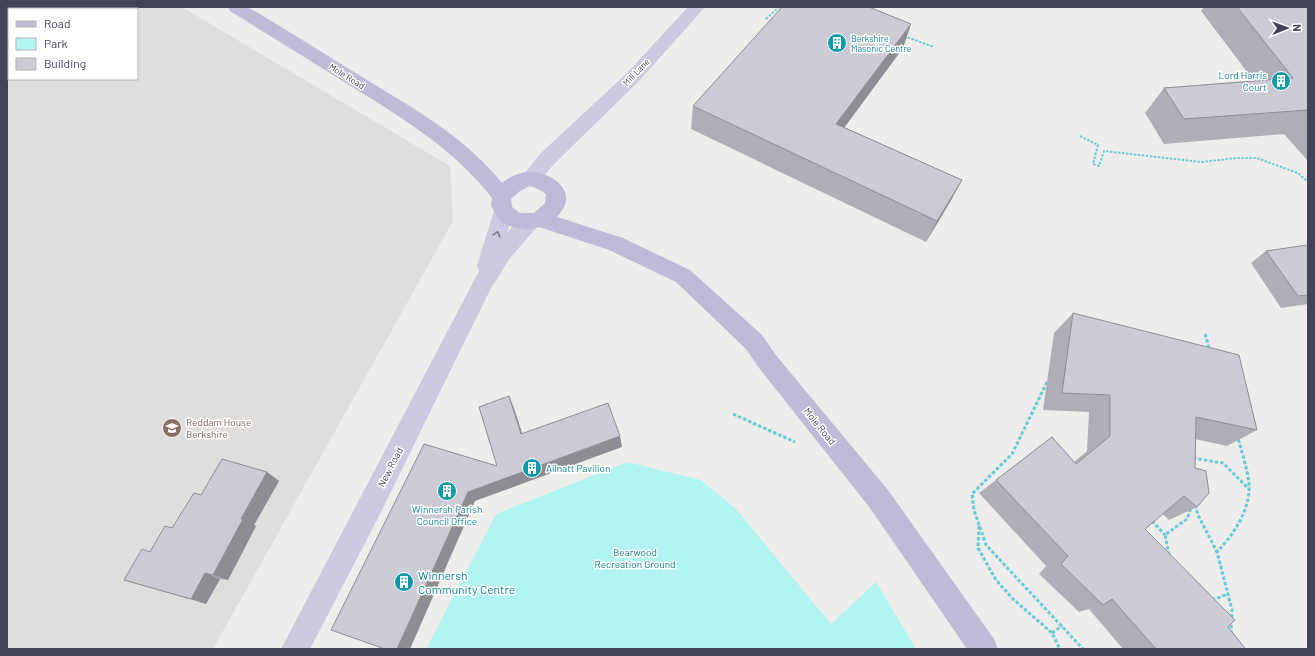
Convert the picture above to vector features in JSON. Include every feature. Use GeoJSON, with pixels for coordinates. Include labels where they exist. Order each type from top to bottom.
{"type":"FeatureCollection","features":[{"type":"Feature","properties":{"kind":"main road","name":"Mole Road"},"geometry":{"type":"LineString","coordinates":[[236,7],[416,118],[455,148],[483,173],[503,204]]}},
{"type":"Feature","properties":{"kind":"main road","name":"Mole Road"},"geometry":{"type":"LineString","coordinates":[[455,148],[525,180]]}},
{"type":"Feature","properties":{"kind":"main road"},"geometry":{"type":"LineString","coordinates":[[525,180],[541,180],[554,190],[556,204],[548,215],[535,220],[515,219],[510,217],[503,204],[506,191],[525,180]]}},
{"type":"Feature","properties":{"kind":"main road","name":"Mole Road"},"geometry":{"type":"LineString","coordinates":[[556,204],[616,244],[683,276],[754,342],[767,361],[879,499],[984,649]]}},
{"type":"Feature","properties":{"kind":"main road","name":"Mole Road"},"geometry":{"type":"LineString","coordinates":[[535,220],[616,244]]}},
{"type":"Feature","properties":{"kind":"street","name":"Mill Lane"},"geometry":{"type":"LineString","coordinates":[[525,180],[573,136],[633,77],[697,7]]}},
{"type":"Feature","properties":{"kind":"street","name":"Mill Lane"},"geometry":{"type":"LineString","coordinates":[[548,184],[573,136]]}},
{"type":"Feature","properties":{"kind":"street","name":"New Road"},"geometry":{"type":"LineString","coordinates":[[482,284],[503,204]]}},
{"type":"Feature","properties":{"kind":"street","name":"New Road"},"geometry":{"type":"LineString","coordinates":[[295,649],[371,505],[482,284],[503,252],[535,220]]}},
{"type":"Feature","properties":{"kind":"path"},"geometry":{"type":"LineString","coordinates":[[766,19],[778,7]]}},
{"type":"Feature","properties":{"kind":"path"},"geometry":{"type":"LineString","coordinates":[[899,33],[934,47]]}},
{"type":"Feature","properties":{"kind":"path"},"geometry":{"type":"LineString","coordinates":[[1080,136],[1098,145],[1093,164],[1099,166],[1104,151],[1201,162],[1257,158],[1298,173],[1308,182]]}},
{"type":"Feature","properties":{"kind":"path"},"geometry":{"type":"LineString","coordinates":[[1205,334],[1211,355]]}},
{"type":"Feature","properties":{"kind":"path"},"geometry":{"type":"LineString","coordinates":[[1047,382],[1012,454],[972,494],[974,510],[986,544],[1083,649]]}},
{"type":"Feature","properties":{"kind":"path"},"geometry":{"type":"LineString","coordinates":[[734,414],[802,445]]}},
{"type":"Feature","properties":{"kind":"path"},"geometry":{"type":"LineString","coordinates":[[1217,552],[1225,544],[1242,519],[1249,489],[1242,452],[1235,431]]}},
{"type":"Feature","properties":{"kind":"path"},"geometry":{"type":"LineString","coordinates":[[1187,458],[1223,463],[1249,489]]}},
{"type":"Feature","properties":{"kind":"path"},"geometry":{"type":"LineString","coordinates":[[1166,535],[1187,519],[1194,500],[1198,515],[1217,552],[1232,610],[1230,641],[1227,634]]}},
{"type":"Feature","properties":{"kind":"path"},"geometry":{"type":"LineString","coordinates":[[1148,517],[1166,535],[1166,547],[1172,561]]}},
{"type":"Feature","properties":{"kind":"path"},"geometry":{"type":"LineString","coordinates":[[979,524],[978,548],[996,580],[1013,599],[1052,633],[1060,649]]}},
{"type":"Feature","properties":{"kind":"path"},"geometry":{"type":"LineString","coordinates":[[1209,600],[1228,594]]}},
{"type":"Feature","properties":{"kind":"path"},"geometry":{"type":"LineString","coordinates":[[1206,596],[1213,605]]}},
{"type":"Feature","properties":{"kind":"path"},"geometry":{"type":"LineString","coordinates":[[1052,633],[1062,626]]}},
{"type":"Feature","properties":{"kind":"shaded area","name":"Reddam House Berkshire"},"geometry":{"type":"Polygon","coordinates":[[[7,7],[182,7],[450,166],[453,221],[213,649],[7,649],[7,7]]]}},
{"type":"Feature","properties":{"kind":"green space","name":"Bearwood Recreation Ground"},"geometry":{"type":"Polygon","coordinates":[[[627,462],[701,480],[736,509],[831,624],[876,582],[916,649],[426,649],[496,514],[627,462]]]}},
{"type":"Feature","properties":{"kind":"building"},"geometry":{"type":"Polygon","coordinates":[[[782,7],[869,7],[911,24],[836,124],[962,180],[937,221],[693,106],[782,7]]]}},
{"type":"Feature","properties":{"kind":"building"},"geometry":{"type":"Polygon","coordinates":[[[1237,7],[1308,7],[1308,110],[1184,119],[1164,88],[1293,78],[1237,7]]]}},
{"type":"Feature","properties":{"kind":"building"},"geometry":{"type":"Polygon","coordinates":[[[1307,245],[1308,295],[1298,296],[1266,251],[1307,245]]]}},
{"type":"Feature","properties":{"kind":"building"},"geometry":{"type":"Polygon","coordinates":[[[1073,313],[1239,355],[1257,430],[1196,417],[1195,468],[1206,471],[1209,493],[1197,507],[1184,496],[1145,529],[1235,620],[1228,627],[1245,649],[1156,649],[1112,599],[1103,605],[1061,564],[1068,556],[996,480],[1052,437],[1076,464],[1110,436],[1110,395],[1062,393],[1073,313]]]}},
{"type":"Feature","properties":{"kind":"building"},"geometry":{"type":"Polygon","coordinates":[[[509,396],[521,434],[608,403],[620,436],[468,492],[397,649],[385,649],[331,630],[424,444],[497,466],[479,407],[509,396]]]}},
{"type":"Feature","properties":{"kind":"building"},"geometry":{"type":"Polygon","coordinates":[[[222,459],[267,472],[241,519],[243,519],[213,575],[205,573],[191,599],[124,580],[142,549],[150,552],[165,526],[172,528],[194,493],[201,495],[222,459]]]}},
{"type":"Feature","properties":{"kind":"place","name":"Berkshire Masonic Centre"},"geometry":{"type":"Point","coordinates":[837,43]}},
{"type":"Feature","properties":{"kind":"place","name":"Lord Harris Court"},"geometry":{"type":"Point","coordinates":[1281,81]}},
{"type":"Feature","properties":{"kind":"place","name":"Reddam House Berkshire"},"geometry":{"type":"Point","coordinates":[172,428]}},
{"type":"Feature","properties":{"kind":"place","name":"Allnatt Pavilion"},"geometry":{"type":"Point","coordinates":[532,468]}},
{"type":"Feature","properties":{"kind":"place","name":"Winnersh Parish Council Office"},"geometry":{"type":"Point","coordinates":[447,491]}},
{"type":"Feature","properties":{"kind":"place","name":"Winnersh Community Centre"},"geometry":{"type":"Point","coordinates":[404,582]}}]}
